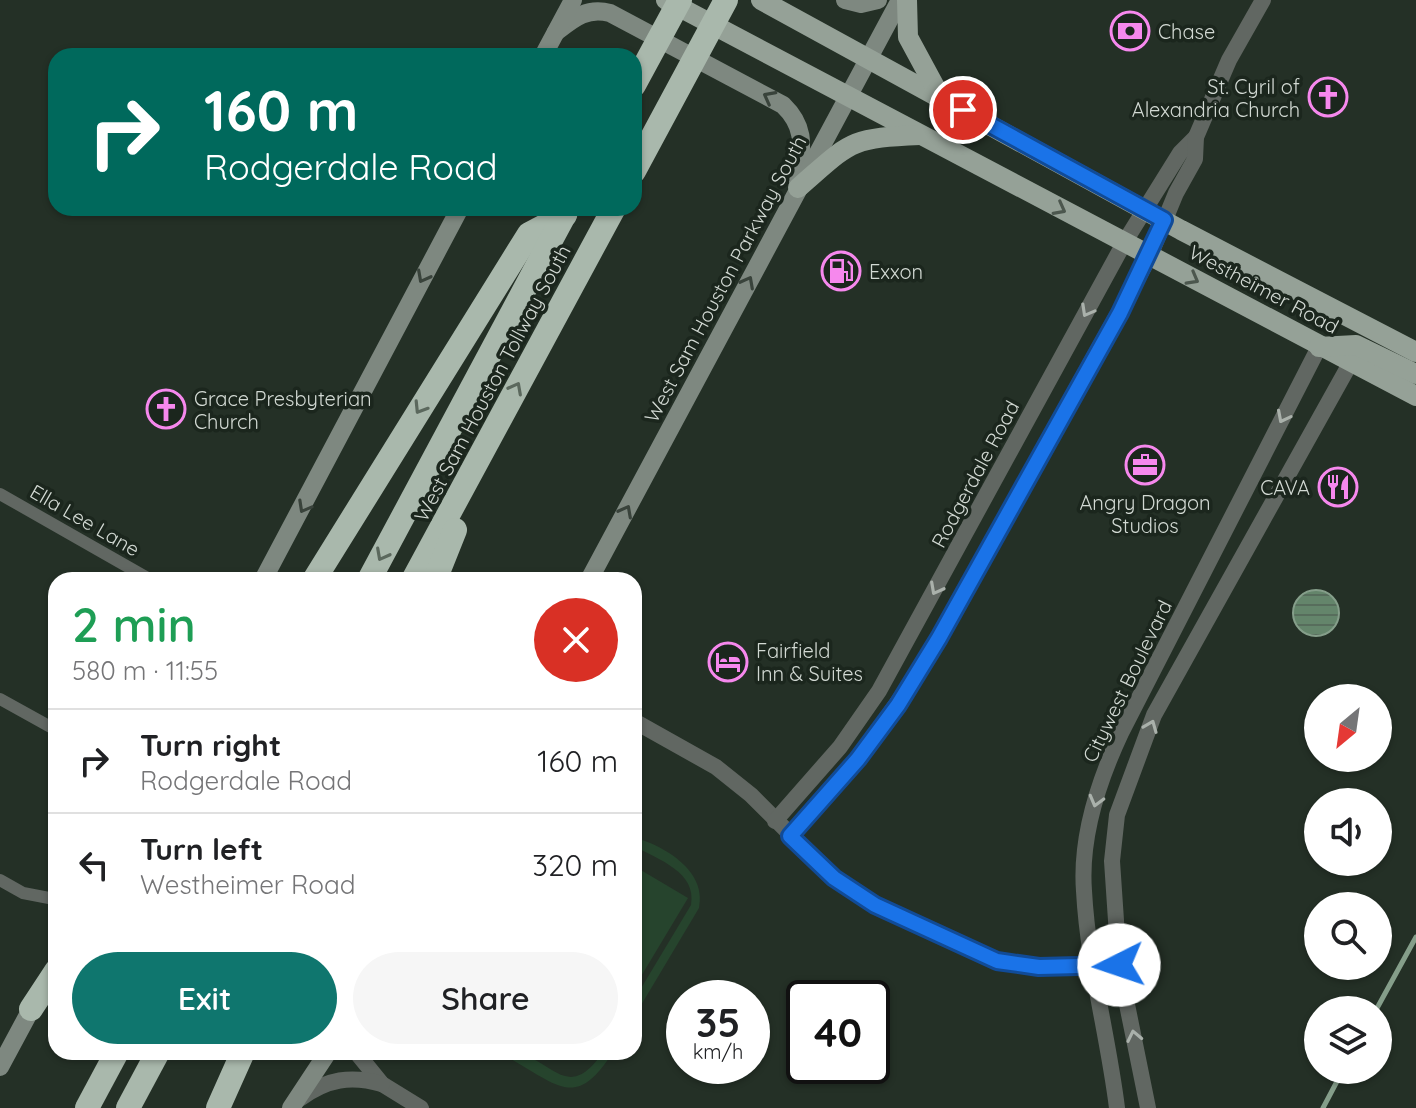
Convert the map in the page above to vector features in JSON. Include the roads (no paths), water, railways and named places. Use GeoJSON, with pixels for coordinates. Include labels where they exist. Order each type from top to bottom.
{"type":"FeatureCollection","features":[{"type":"Feature","properties":{"kind":"highway"},"geometry":{"type":"LineString","coordinates":[[642,70],[680,0]]}},
{"type":"Feature","properties":{"kind":"highway"},"geometry":{"type":"LineString","coordinates":[[642,155],[726,0]]}},
{"type":"Feature","properties":{"kind":"highway"},"geometry":{"type":"LineString","coordinates":[[319,572],[529,234],[559,216]]}},
{"type":"Feature","properties":{"kind":"highway","name":"West Sam Houston Tollway South"},"geometry":{"type":"LineString","coordinates":[[373,572],[564,216]]}},
{"type":"Feature","properties":{"kind":"highway","name":"West Sam Houston Tollway South"},"geometry":{"type":"LineString","coordinates":[[417,572],[610,216]]}},
{"type":"Feature","properties":{"kind":"highway"},"geometry":{"type":"LineString","coordinates":[[438,572],[496,426]]}},
{"type":"Feature","properties":{"kind":"highway"},"geometry":{"type":"LineString","coordinates":[[31,1009],[48,983]]}},
{"type":"Feature","properties":{"kind":"highway"},"geometry":{"type":"LineString","coordinates":[[87,1108],[113,1060]]}},
{"type":"Feature","properties":{"kind":"highway"},"geometry":{"type":"LineString","coordinates":[[128,1108],[154,1060]]}},
{"type":"Feature","properties":{"kind":"highway"},"geometry":{"type":"LineString","coordinates":[[218,1108],[239,1060]]}},
{"type":"Feature","properties":{"kind":"main road"},"geometry":{"type":"LineString","coordinates":[[547,48],[573,0]]}},
{"type":"Feature","properties":{"kind":"main road","name":"Westheimer Road"},"geometry":{"type":"LineString","coordinates":[[666,0],[1416,396]]}},
{"type":"Feature","properties":{"kind":"main road","name":"Westheimer Road"},"geometry":{"type":"LineString","coordinates":[[761,0],[1145,210],[1416,352]]}},
{"type":"Feature","properties":{"kind":"main road"},"geometry":{"type":"LineString","coordinates":[[845,0],[861,4],[878,0]]}},
{"type":"Feature","properties":{"kind":"main road","name":"West Sam Houston Parkway South"},"geometry":{"type":"LineString","coordinates":[[593,572],[900,0]]}},
{"type":"Feature","properties":{"kind":"main road"},"geometry":{"type":"LineString","coordinates":[[907,0],[908,37],[941,98]]}},
{"type":"Feature","properties":{"kind":"main road"},"geometry":{"type":"LineString","coordinates":[[556,32],[586,12],[595,9],[610,13],[783,105],[797,119],[801,140],[798,188]]}},
{"type":"Feature","properties":{"kind":"main road"},"geometry":{"type":"LineString","coordinates":[[798,188],[849,144],[866,138],[921,135]]}},
{"type":"Feature","properties":{"kind":"main road"},"geometry":{"type":"LineString","coordinates":[[267,572],[456,216]]}},
{"type":"Feature","properties":{"kind":"main road"},"geometry":{"type":"LineString","coordinates":[[1319,347],[1356,345],[1416,374]]}},
{"type":"Feature","properties":{"kind":"main road"},"geometry":{"type":"LineString","coordinates":[[0,1067],[48,978]]}},
{"type":"Feature","properties":{"kind":"main road"},"geometry":{"type":"LineString","coordinates":[[292,1108],[323,1060]]}},
{"type":"Feature","properties":{"kind":"street","name":"Rodgerdale Road"},"geometry":{"type":"LineString","coordinates":[[790,836],[858,759],[898,705],[939,638],[1150,256],[1164,220],[1195,159],[1196,137],[1230,57],[1263,0]]}},
{"type":"Feature","properties":{"kind":"street","name":"Rodgerdale Road"},"geometry":{"type":"LineString","coordinates":[[775,821],[840,747],[879,691],[1124,243],[1180,153],[1196,137]]}},
{"type":"Feature","properties":{"kind":"street","name":"Citywest Boulevard"},"geometry":{"type":"LineString","coordinates":[[1117,1108],[1092,968],[1083,888],[1093,808],[1105,766],[1319,347]]}},
{"type":"Feature","properties":{"kind":"street","name":"Citywest Boulevard"},"geometry":{"type":"LineString","coordinates":[[1148,1108],[1119,965],[1112,861],[1117,815],[1154,715],[1351,362]]}},
{"type":"Feature","properties":{"kind":"street"},"geometry":{"type":"LineString","coordinates":[[1013,445],[1037,458]]}},
{"type":"Feature","properties":{"kind":"street","name":"Ella Lee Lane"},"geometry":{"type":"LineString","coordinates":[[0,494],[137,572]]}},
{"type":"Feature","properties":{"kind":"street"},"geometry":{"type":"LineString","coordinates":[[917,626],[939,638]]}},
{"type":"Feature","properties":{"kind":"street"},"geometry":{"type":"LineString","coordinates":[[0,699],[48,726]]}},
{"type":"Feature","properties":{"kind":"street"},"geometry":{"type":"LineString","coordinates":[[642,725],[716,767],[751,795],[834,878],[875,905],[997,961],[1039,967],[1119,965]]}},
{"type":"Feature","properties":{"kind":"street"},"geometry":{"type":"LineString","coordinates":[[0,880],[23,893],[48,898]]}},
{"type":"Feature","properties":{"kind":"street"},"geometry":{"type":"LineString","coordinates":[[362,1060],[382,1084],[421,1108]]}},
{"type":"Feature","properties":{"kind":"street"},"geometry":{"type":"LineString","coordinates":[[292,1108],[316,1087],[334,1080],[352,1078],[382,1084]]}},
{"type":"Feature","properties":{"kind":"waterway"},"geometry":{"type":"LineString","coordinates":[[1384,996],[1416,937]]}},
{"type":"Feature","properties":{"kind":"waterway"},"geometry":{"type":"LineString","coordinates":[[1323,1108],[1336,1084]]}},
{"type":"Feature","properties":{"kind":"place","name":"Chase"},"geometry":{"type":"Point","coordinates":[1130,31]}},
{"type":"Feature","properties":{"kind":"place","name":"St. Cyril of Alexandria Church"},"geometry":{"type":"Point","coordinates":[1328,97]}},
{"type":"Feature","properties":{"kind":"place","name":"Exxon"},"geometry":{"type":"Point","coordinates":[841,271]}},
{"type":"Feature","properties":{"kind":"place","name":"Grace Presbyterian Church"},"geometry":{"type":"Point","coordinates":[166,409]}},
{"type":"Feature","properties":{"kind":"place","name":"Angry Dragon Studios"},"geometry":{"type":"Point","coordinates":[1145,465]}},
{"type":"Feature","properties":{"kind":"place","name":"CAVA"},"geometry":{"type":"Point","coordinates":[1338,487]}},
{"type":"Feature","properties":{"kind":"place","name":"Fairfield Inn & Suites"},"geometry":{"type":"Point","coordinates":[728,662]}}]}
